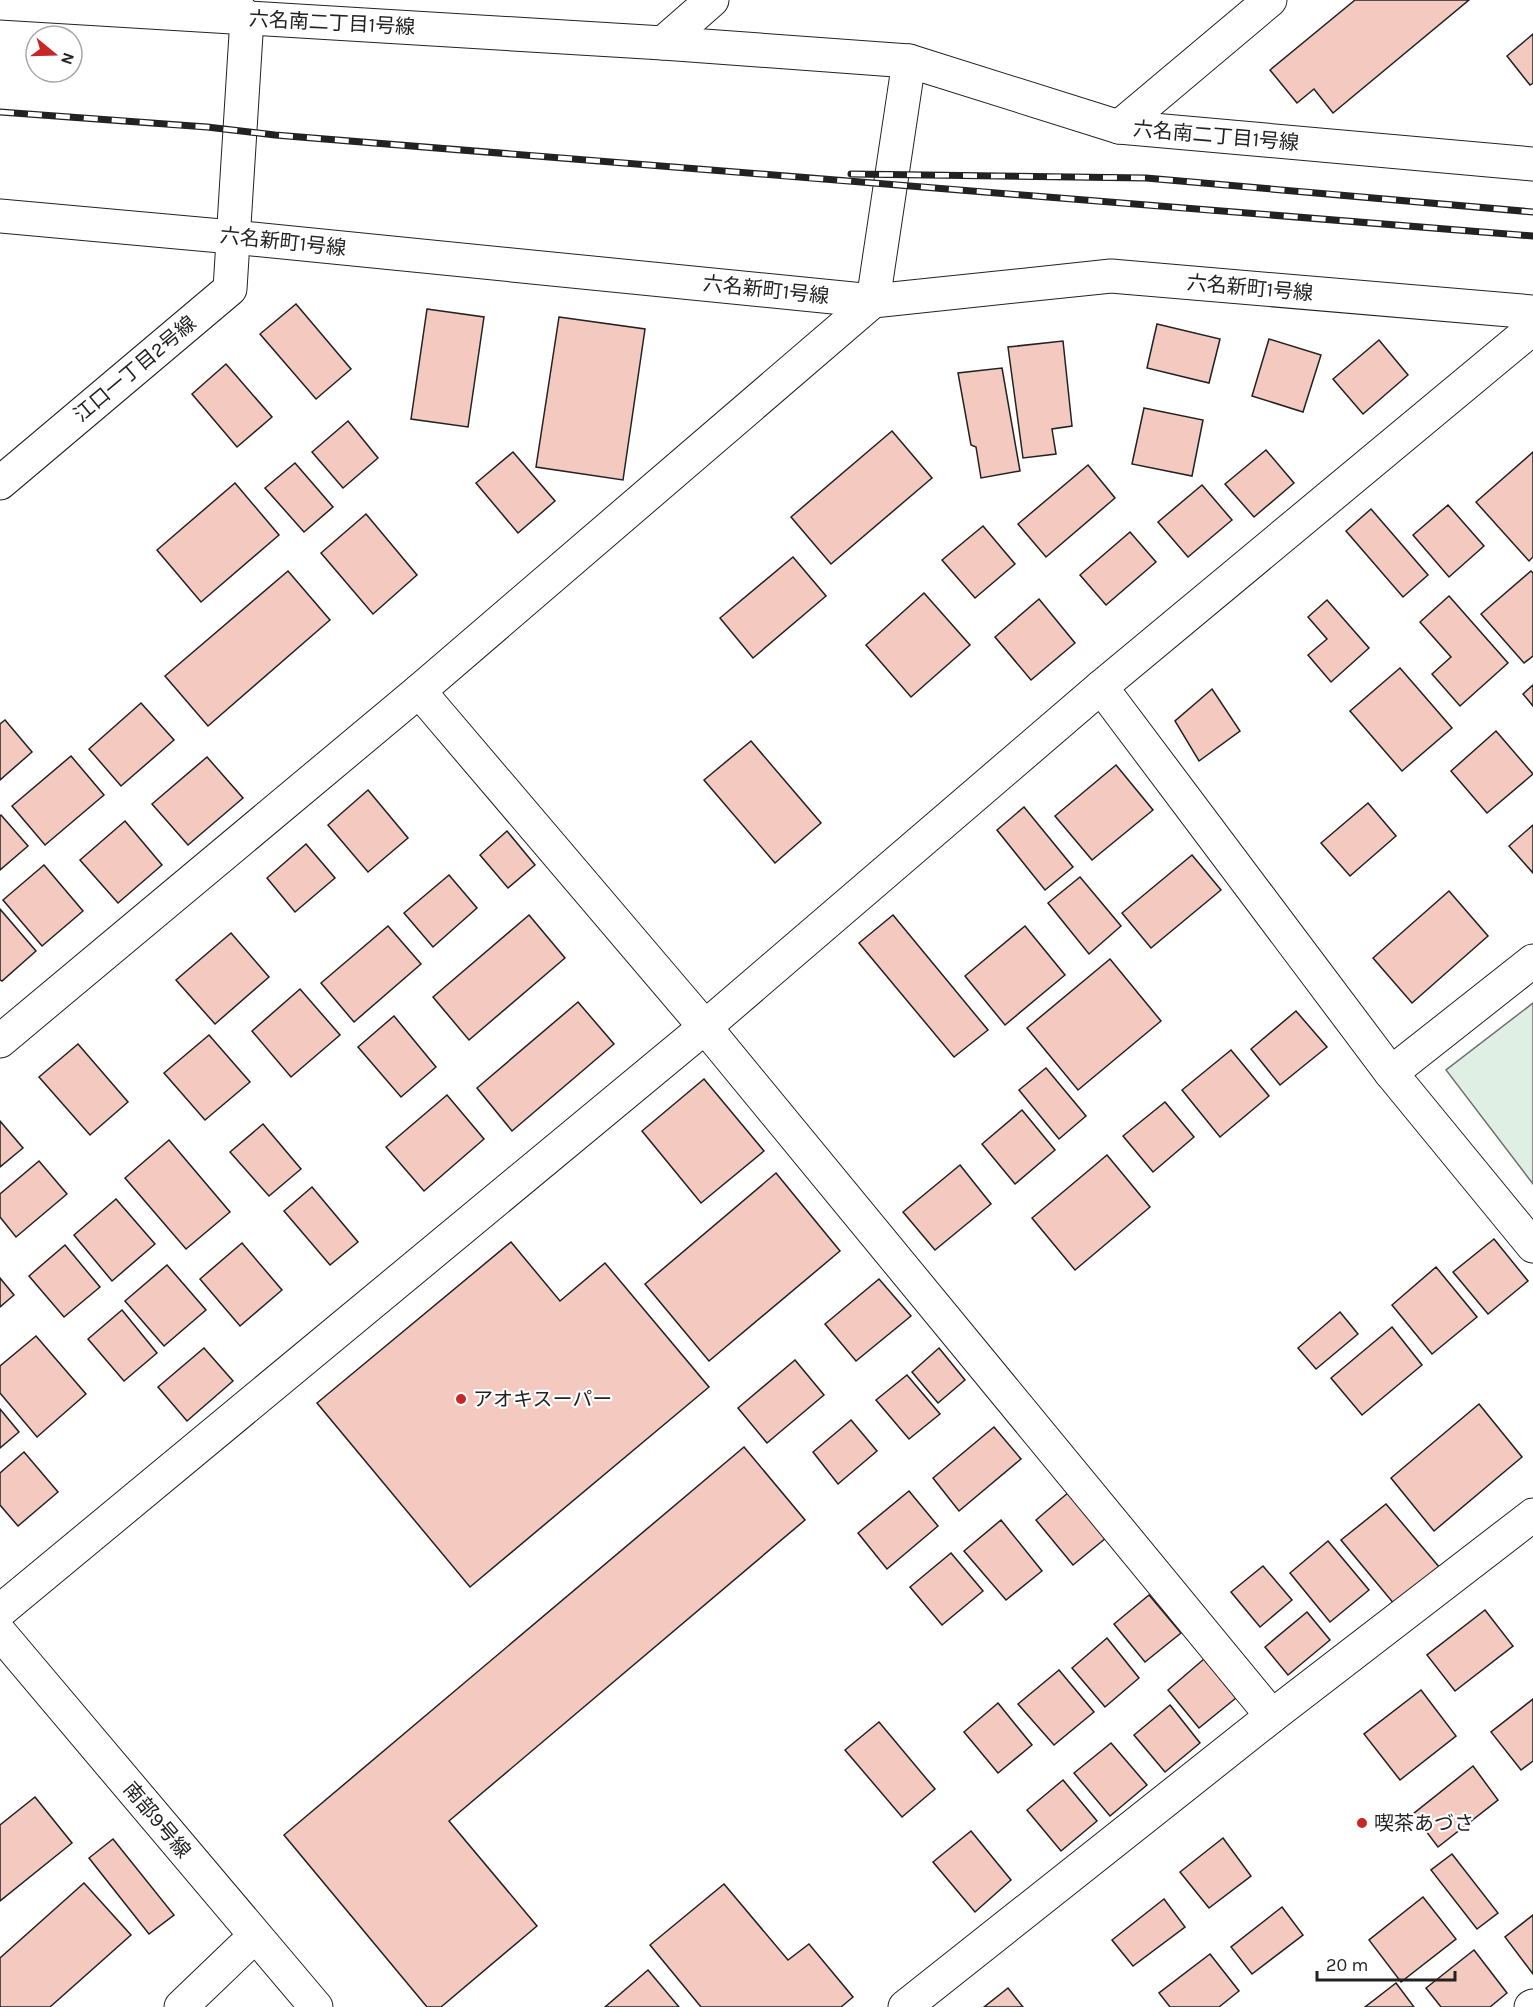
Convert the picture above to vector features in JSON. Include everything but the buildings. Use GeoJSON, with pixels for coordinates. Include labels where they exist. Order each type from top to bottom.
{"type":"FeatureCollection","features":[{"type":"Feature","properties":{"kind":"street"},"geometry":{"type":"LineString","coordinates":[[663,43],[712,0]]}},
{"type":"Feature","properties":{"kind":"street"},"geometry":{"type":"LineString","coordinates":[[1119,127],[1270,0]]}},
{"type":"Feature","properties":{"kind":"street","name":"六名南二丁目1号線"},"geometry":{"type":"LineString","coordinates":[[0,3],[238,9],[909,61],[1119,127],[1533,164]]}},
{"type":"Feature","properties":{"kind":"street","name":"江口一丁目2号線"},"geometry":{"type":"LineString","coordinates":[[0,483],[230,289],[238,9]]}},
{"type":"Feature","properties":{"kind":"street"},"geometry":{"type":"LineString","coordinates":[[0,1041],[419,692],[873,301],[909,61]]}},
{"type":"Feature","properties":{"kind":"street","name":"六名新町1号線"},"geometry":{"type":"LineString","coordinates":[[0,216],[873,301],[1112,276],[1533,312]]}},
{"type":"Feature","properties":{"kind":"street"},"geometry":{"type":"LineString","coordinates":[[0,1611],[705,1027],[1101,687],[1533,328]]}},
{"type":"Feature","properties":{"kind":"street"},"geometry":{"type":"LineString","coordinates":[[1101,687],[1391,1073],[1533,1246]]}},
{"type":"Feature","properties":{"kind":"street"},"geometry":{"type":"LineString","coordinates":[[419,692],[705,1027],[1272,1716]]}},
{"type":"Feature","properties":{"kind":"street"},"geometry":{"type":"LineString","coordinates":[[1391,1073],[1533,961]]}},
{"type":"Feature","properties":{"kind":"street"},"geometry":{"type":"LineString","coordinates":[[904,2007],[1272,1716],[1533,1515]]}},
{"type":"Feature","properties":{"kind":"street","name":"南部9号線"},"geometry":{"type":"LineString","coordinates":[[0,1633],[316,2007]]}},
{"type":"Feature","properties":{"kind":"street"},"geometry":{"type":"LineString","coordinates":[[181,2007],[255,1936]]}},
{"type":"Feature","properties":{"kind":"green space"},"geometry":{"type":"Polygon","coordinates":[[[1533,1003],[1533,1184],[1446,1070],[1533,1003]]]}},
{"type":"Feature","properties":{"kind":"railway"},"geometry":{"type":"LineString","coordinates":[[0,112],[1533,236]]}},
{"type":"Feature","properties":{"kind":"railway"},"geometry":{"type":"LineString","coordinates":[[851,174],[1146,178],[1533,212]]}},
{"type":"Feature","properties":{"kind":"place","name":"アオキスーパー"},"geometry":{"type":"Point","coordinates":[461,1399]}},
{"type":"Feature","properties":{"kind":"place","name":"喫茶あづさ"},"geometry":{"type":"Point","coordinates":[1362,1823]}}]}
